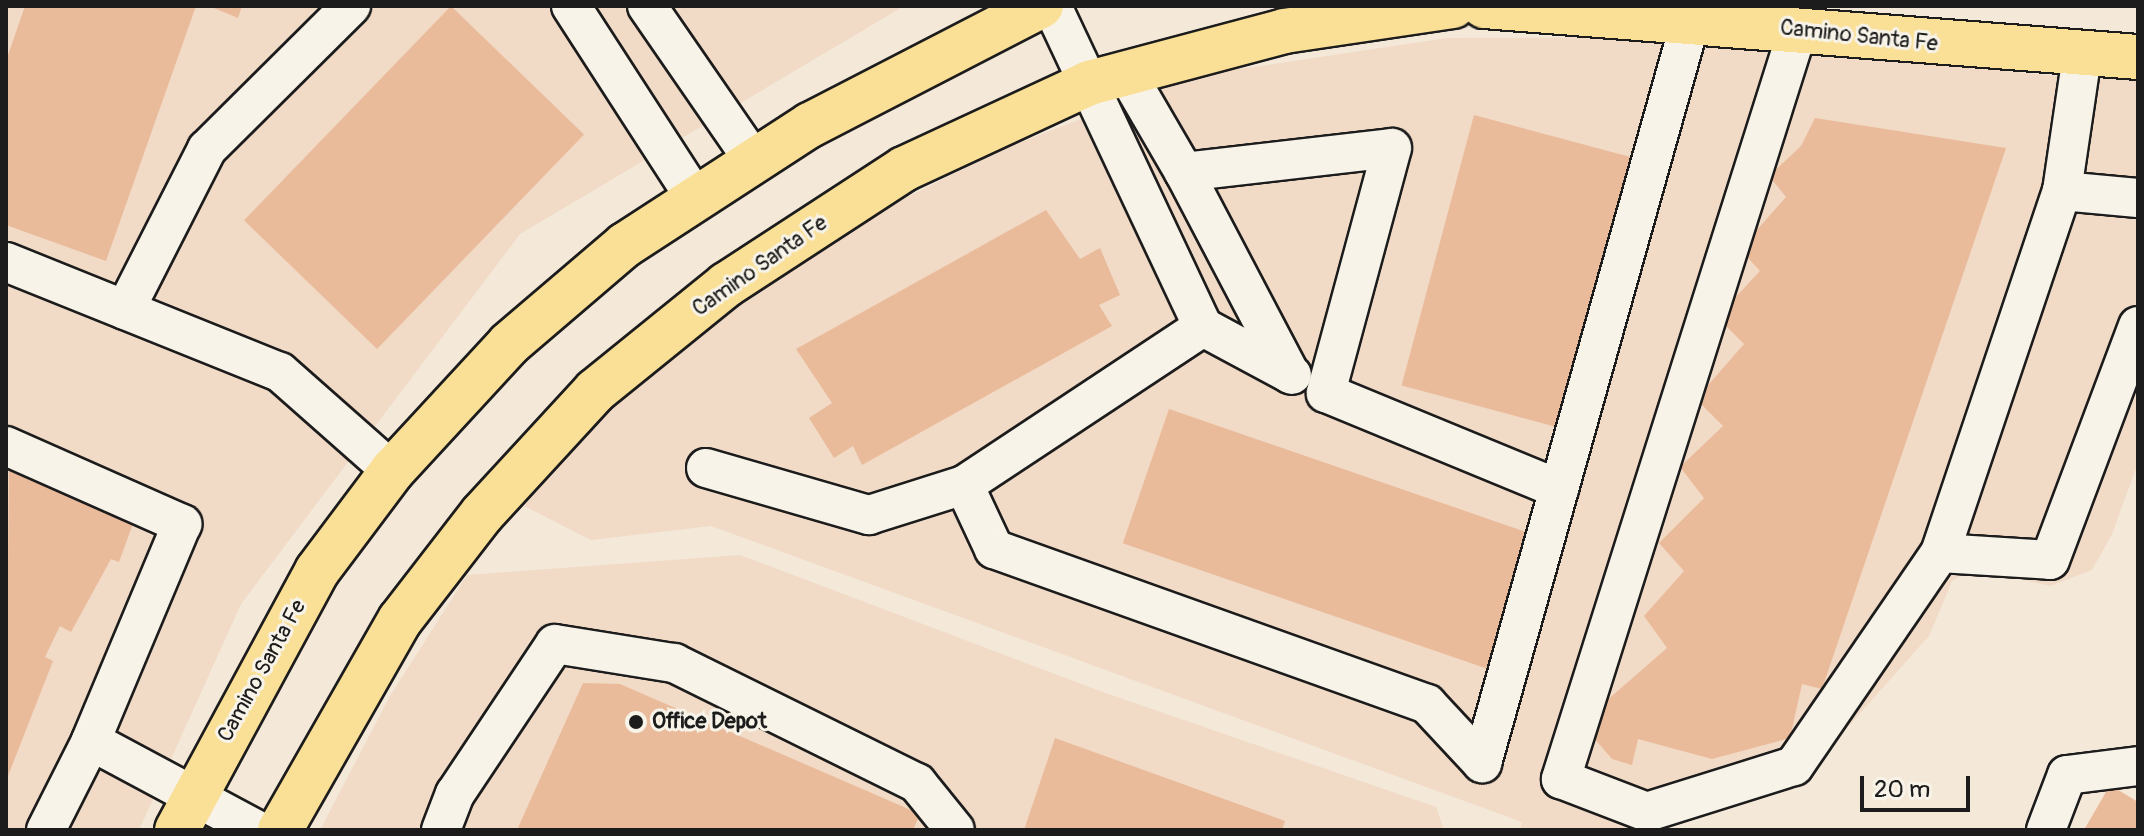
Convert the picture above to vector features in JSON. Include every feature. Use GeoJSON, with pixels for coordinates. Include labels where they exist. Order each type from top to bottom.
{"type":"FeatureCollection","features":[{"type":"Feature","properties":{"kind":"main road","name":"Camino Santa Fe"},"geometry":{"type":"LineString","coordinates":[[186,812],[317,571],[392,471],[509,344],[625,245],[810,125],[1041,6]]}},
{"type":"Feature","properties":{"kind":"main road","name":"Camino Santa Fe"},"geometry":{"type":"LineString","coordinates":[[280,830],[400,620],[482,514],[595,391],[726,285],[904,169],[1108,78],[1284,31],[1453,6]]}},
{"type":"Feature","properties":{"kind":"main road","name":"Camino Santa Fe"},"geometry":{"type":"LineString","coordinates":[[1484,6],[1691,19],[2082,55],[2138,57]]}},
{"type":"Feature","properties":{"kind":"street"},"geometry":{"type":"LineString","coordinates":[[125,310],[207,149],[351,6]]}},
{"type":"Feature","properties":{"kind":"street"},"geometry":{"type":"LineString","coordinates":[[571,6],[696,199]]}},
{"type":"Feature","properties":{"kind":"street"},"geometry":{"type":"LineString","coordinates":[[647,6],[754,161]]}},
{"type":"Feature","properties":{"kind":"street"},"geometry":{"type":"LineString","coordinates":[[1052,6],[1184,172],[1290,374]]}},
{"type":"Feature","properties":{"kind":"street"},"geometry":{"type":"LineString","coordinates":[[964,485],[994,549],[1427,704],[1482,763],[1691,19]]}},
{"type":"Feature","properties":{"kind":"street"},"geometry":{"type":"LineString","coordinates":[[1798,29],[1561,779],[1647,812],[1794,766],[1940,553],[2062,191],[2082,55]]}},
{"type":"Feature","properties":{"kind":"street"},"geometry":{"type":"LineString","coordinates":[[1108,78],[1203,327],[1326,393],[1559,489]]}},
{"type":"Feature","properties":{"kind":"street"},"geometry":{"type":"LineString","coordinates":[[1184,172],[1392,148],[1326,393]]}},
{"type":"Feature","properties":{"kind":"street"},"geometry":{"type":"LineString","coordinates":[[2062,191],[2138,198]]}},
{"type":"Feature","properties":{"kind":"street"},"geometry":{"type":"LineString","coordinates":[[6,262],[280,372],[392,471]]}},
{"type":"Feature","properties":{"kind":"street"},"geometry":{"type":"LineString","coordinates":[[1940,553],[2050,560],[2138,326]]}},
{"type":"Feature","properties":{"kind":"street"},"geometry":{"type":"LineString","coordinates":[[706,468],[869,515],[964,485],[1203,327]]}},
{"type":"Feature","properties":{"kind":"street"},"geometry":{"type":"LineString","coordinates":[[6,446],[182,524],[91,741],[46,830]]}},
{"type":"Feature","properties":{"kind":"street"},"geometry":{"type":"LineString","coordinates":[[441,830],[455,794],[555,644],[674,663],[917,783],[955,830]]}},
{"type":"Feature","properties":{"kind":"street"},"geometry":{"type":"LineString","coordinates":[[91,741],[186,812],[257,830]]}},
{"type":"Feature","properties":{"kind":"street"},"geometry":{"type":"LineString","coordinates":[[2046,830],[2067,775],[2138,766]]}},
{"type":"Feature","properties":{"kind":"shaded area"},"geometry":{"type":"Polygon","coordinates":[[[6,6],[904,6],[520,234],[241,604],[139,830],[6,830],[6,6]]]}},
{"type":"Feature","properties":{"kind":"shaded area"},"geometry":{"type":"Polygon","coordinates":[[[1663,37],[2057,76],[2138,79],[2138,463],[2112,534],[2092,570],[2050,586],[1974,568],[1952,581],[1929,636],[1812,767],[1646,830],[1520,830],[1522,822],[711,526],[591,540],[524,506],[598,413],[829,236],[1008,147],[1193,76],[1447,38],[1663,37]]]}},
{"type":"Feature","properties":{"kind":"shaded area"},"geometry":{"type":"Polygon","coordinates":[[[740,555],[1100,691],[1436,807],[1444,830],[320,830],[390,696],[467,575],[740,555]]]}},
{"type":"Feature","properties":{"kind":"building"},"geometry":{"type":"Polygon","coordinates":[[[25,6],[196,6],[106,261],[6,225],[6,61],[25,6]]]}},
{"type":"Feature","properties":{"kind":"building"},"geometry":{"type":"Polygon","coordinates":[[[209,6],[242,6],[238,18],[209,6]]]}},
{"type":"Feature","properties":{"kind":"building"},"geometry":{"type":"Polygon","coordinates":[[[451,6],[584,135],[377,349],[244,220],[451,6]]]}},
{"type":"Feature","properties":{"kind":"building"},"geometry":{"type":"Polygon","coordinates":[[[1474,115],[1631,157],[1559,428],[1402,385],[1474,115]]]}},
{"type":"Feature","properties":{"kind":"building"},"geometry":{"type":"Polygon","coordinates":[[[1815,118],[2006,148],[1822,689],[1802,684],[1790,738],[1712,759],[1638,739],[1632,765],[1612,759],[1593,737],[1597,709],[1667,648],[1644,616],[1684,571],[1659,543],[1704,498],[1680,467],[1723,426],[1696,399],[1744,344],[1717,317],[1760,271],[1740,249],[1786,197],[1769,176],[1801,146],[1815,118]]]}},
{"type":"Feature","properties":{"kind":"building"},"geometry":{"type":"Polygon","coordinates":[[[1046,210],[1080,259],[1100,248],[1120,295],[1099,305],[1112,326],[862,465],[853,446],[834,458],[809,418],[832,403],[796,349],[1046,210]]]}},
{"type":"Feature","properties":{"kind":"building"},"geometry":{"type":"Polygon","coordinates":[[[1169,409],[1535,535],[1489,669],[1123,543],[1169,409]]]}},
{"type":"Feature","properties":{"kind":"building"},"geometry":{"type":"Polygon","coordinates":[[[9,461],[134,521],[119,562],[111,559],[71,632],[60,626],[45,657],[53,661],[6,781],[9,461]]]}},
{"type":"Feature","properties":{"kind":"building","name":"Office Depot"},"geometry":{"type":"Polygon","coordinates":[[[583,683],[620,684],[920,814],[913,830],[517,830],[583,683]]]}},
{"type":"Feature","properties":{"kind":"building"},"geometry":{"type":"Polygon","coordinates":[[[1055,738],[1285,821],[1282,830],[1024,830],[1055,738]]]}},
{"type":"Feature","properties":{"kind":"building"},"geometry":{"type":"Polygon","coordinates":[[[2110,785],[2138,802],[2138,830],[2084,830],[2110,785]]]}},
{"type":"Feature","properties":{"kind":"place","name":"Office Depot"},"geometry":{"type":"Point","coordinates":[636,722]}}]}
